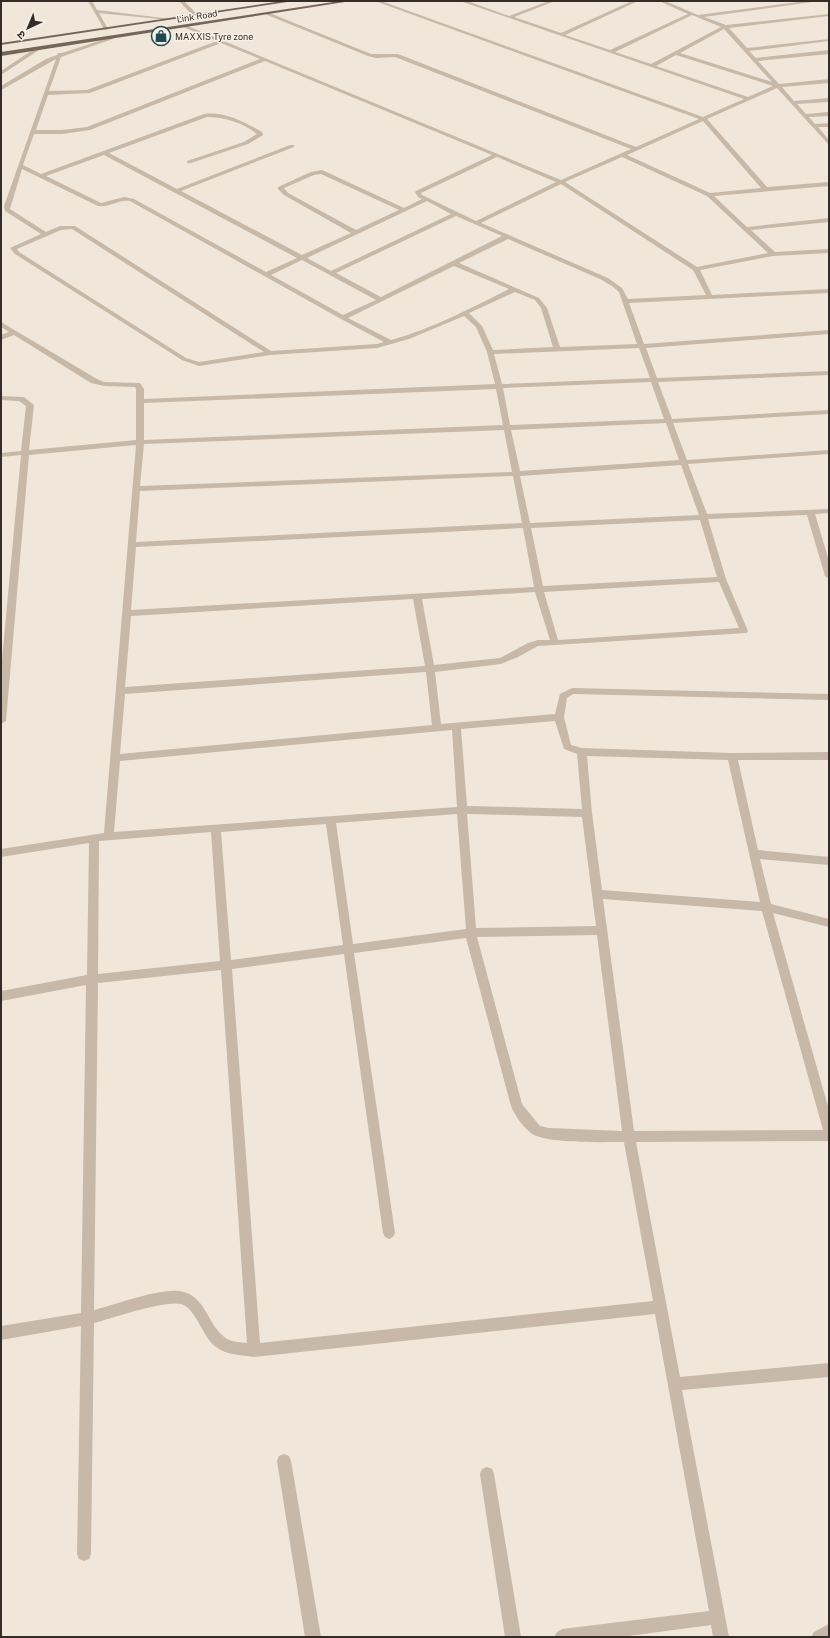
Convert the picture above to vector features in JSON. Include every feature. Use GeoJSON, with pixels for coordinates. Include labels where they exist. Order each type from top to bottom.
{"type":"FeatureCollection","features":[{"type":"Feature","properties":{"kind":"main road","name":"Link Road"},"geometry":{"type":"LineString","coordinates":[[1,44],[292,1]]}},
{"type":"Feature","properties":{"kind":"main road","name":"Link Road"},"geometry":{"type":"LineString","coordinates":[[1,54],[349,1]]}},
{"type":"Feature","properties":{"kind":"street"},"geometry":{"type":"LineString","coordinates":[[90,1],[106,29]]}},
{"type":"Feature","properties":{"kind":"street"},"geometry":{"type":"LineString","coordinates":[[181,1],[195,15]]}},
{"type":"Feature","properties":{"kind":"street"},"geometry":{"type":"LineString","coordinates":[[377,1],[704,119],[765,189]]}},
{"type":"Feature","properties":{"kind":"street"},"geometry":{"type":"LineString","coordinates":[[462,1],[748,100]]}},
{"type":"Feature","properties":{"kind":"street"},"geometry":{"type":"LineString","coordinates":[[510,18],[553,1]]}},
{"type":"Feature","properties":{"kind":"street"},"geometry":{"type":"LineString","coordinates":[[560,35],[636,1]]}},
{"type":"Feature","properties":{"kind":"street"},"geometry":{"type":"LineString","coordinates":[[661,1],[725,27],[829,143]]}},
{"type":"Feature","properties":{"kind":"street"},"geometry":{"type":"LineString","coordinates":[[610,52],[694,15],[817,1]]}},
{"type":"Feature","properties":{"kind":"street"},"geometry":{"type":"LineString","coordinates":[[95,11],[170,19]]}},
{"type":"Feature","properties":{"kind":"street"},"geometry":{"type":"LineString","coordinates":[[267,13],[372,56],[396,56],[636,149]]}},
{"type":"Feature","properties":{"kind":"street"},"geometry":{"type":"LineString","coordinates":[[651,66],[725,27],[829,15]]}},
{"type":"Feature","properties":{"kind":"street"},"geometry":{"type":"LineString","coordinates":[[186,26],[561,182],[696,269],[710,297]]}},
{"type":"Feature","properties":{"kind":"street"},"geometry":{"type":"LineString","coordinates":[[1,88],[36,65],[60,54],[111,38]]}},
{"type":"Feature","properties":{"kind":"street"},"geometry":{"type":"LineString","coordinates":[[746,50],[829,40]]}},
{"type":"Feature","properties":{"kind":"street"},"geometry":{"type":"LineString","coordinates":[[46,93],[88,92],[221,41]]}},
{"type":"Feature","properties":{"kind":"street"},"geometry":{"type":"LineString","coordinates":[[1,73],[39,48]]}},
{"type":"Feature","properties":{"kind":"street"},"geometry":{"type":"LineString","coordinates":[[755,60],[829,52]]}},
{"type":"Feature","properties":{"kind":"street"},"geometry":{"type":"LineString","coordinates":[[676,53],[778,86]]}},
{"type":"Feature","properties":{"kind":"street"},"geometry":{"type":"LineString","coordinates":[[45,234],[7,210],[20,166],[60,54]]}},
{"type":"Feature","properties":{"kind":"street"},"geometry":{"type":"LineString","coordinates":[[32,132],[62,132],[88,129],[265,59]]}},
{"type":"Feature","properties":{"kind":"street"},"geometry":{"type":"LineString","coordinates":[[476,223],[561,182],[778,86],[829,81]]}},
{"type":"Feature","properties":{"kind":"street"},"geometry":{"type":"LineString","coordinates":[[793,103],[829,100]]}},
{"type":"Feature","properties":{"kind":"street"},"geometry":{"type":"LineString","coordinates":[[41,176],[206,114],[226,118],[260,133],[260,135],[246,143],[189,162]]}},
{"type":"Feature","properties":{"kind":"street"},"geometry":{"type":"LineString","coordinates":[[805,116],[829,114]]}},
{"type":"Feature","properties":{"kind":"street"},"geometry":{"type":"LineString","coordinates":[[814,126],[829,125]]}},
{"type":"Feature","properties":{"kind":"street"},"geometry":{"type":"LineString","coordinates":[[176,191],[292,146]]}},
{"type":"Feature","properties":{"kind":"street"},"geometry":{"type":"LineString","coordinates":[[104,152],[381,300]]}},
{"type":"Feature","properties":{"kind":"street"},"geometry":{"type":"LineString","coordinates":[[623,154],[709,195],[773,254]]}},
{"type":"Feature","properties":{"kind":"street"},"geometry":{"type":"LineString","coordinates":[[121,691],[430,669],[501,661],[515,655],[531,645],[744,631],[722,579],[704,518],[622,292],[611,281],[456,214],[418,193],[420,190],[497,155]]}},
{"type":"Feature","properties":{"kind":"street"},"geometry":{"type":"LineString","coordinates":[[20,166],[100,205],[104,206],[125,198],[129,199],[392,343]]}},
{"type":"Feature","properties":{"kind":"street"},"geometry":{"type":"LineString","coordinates":[[356,233],[286,194],[280,188],[313,173],[322,172],[404,210]]}},
{"type":"Feature","properties":{"kind":"street"},"geometry":{"type":"LineString","coordinates":[[709,195],[829,184]]}},
{"type":"Feature","properties":{"kind":"street"},"geometry":{"type":"LineString","coordinates":[[266,275],[427,199]]}},
{"type":"Feature","properties":{"kind":"street"},"geometry":{"type":"LineString","coordinates":[[330,274],[456,214]]}},
{"type":"Feature","properties":{"kind":"street"},"geometry":{"type":"LineString","coordinates":[[746,229],[829,220]]}},
{"type":"Feature","properties":{"kind":"street"},"geometry":{"type":"LineString","coordinates":[[270,353],[73,226],[45,234],[14,247],[14,250],[184,359],[199,364],[208,364],[270,353],[377,346],[392,343],[465,313],[515,289]]}},
{"type":"Feature","properties":{"kind":"street"},"geometry":{"type":"LineString","coordinates":[[344,318],[508,236]]}},
{"type":"Feature","properties":{"kind":"street"},"geometry":{"type":"LineString","coordinates":[[696,269],[773,254],[829,252]]}},
{"type":"Feature","properties":{"kind":"street"},"geometry":{"type":"LineString","coordinates":[[454,263],[537,299],[547,314],[557,349]]}},
{"type":"Feature","properties":{"kind":"street"},"geometry":{"type":"LineString","coordinates":[[625,301],[829,291]]}},
{"type":"Feature","properties":{"kind":"street"},"geometry":{"type":"LineString","coordinates":[[465,313],[478,326],[490,352],[499,387],[506,427],[528,526],[539,590],[555,643]]}},
{"type":"Feature","properties":{"kind":"street"},"geometry":{"type":"LineString","coordinates":[[1,324],[94,381],[104,384],[136,385],[140,389],[140,442],[137,489],[109,836]]}},
{"type":"Feature","properties":{"kind":"street"},"geometry":{"type":"LineString","coordinates":[[1,338],[15,332]]}},
{"type":"Feature","properties":{"kind":"street"},"geometry":{"type":"LineString","coordinates":[[490,352],[642,346],[829,332]]}},
{"type":"Feature","properties":{"kind":"street"},"geometry":{"type":"LineString","coordinates":[[140,401],[829,373]]}},
{"type":"Feature","properties":{"kind":"street"},"geometry":{"type":"LineString","coordinates":[[1,398],[21,399],[30,406],[1,717]]}},
{"type":"Feature","properties":{"kind":"street"},"geometry":{"type":"LineString","coordinates":[[1,455],[140,442],[829,412]]}},
{"type":"Feature","properties":{"kind":"street"},"geometry":{"type":"LineString","coordinates":[[137,489],[516,474],[829,452]]}},
{"type":"Feature","properties":{"kind":"street"},"geometry":{"type":"LineString","coordinates":[[132,544],[829,511]]}},
{"type":"Feature","properties":{"kind":"street"},"geometry":{"type":"LineString","coordinates":[[811,513],[829,576]]}},
{"type":"Feature","properties":{"kind":"street"},"geometry":{"type":"LineString","coordinates":[[127,613],[722,579]]}},
{"type":"Feature","properties":{"kind":"street"},"geometry":{"type":"LineString","coordinates":[[417,596],[430,669],[437,727]]}},
{"type":"Feature","properties":{"kind":"street"},"geometry":{"type":"LineString","coordinates":[[829,697],[572,691],[563,696],[559,717],[567,747],[582,752],[732,757],[829,756]]}},
{"type":"Feature","properties":{"kind":"street"},"geometry":{"type":"LineString","coordinates":[[116,758],[437,727],[559,717]]}},
{"type":"Feature","properties":{"kind":"street"},"geometry":{"type":"LineString","coordinates":[[456,726],[472,941],[517,1106],[524,1117],[536,1130],[549,1134],[630,1136],[829,1135]]}},
{"type":"Feature","properties":{"kind":"street"},"geometry":{"type":"LineString","coordinates":[[582,752],[587,813],[597,894],[630,1136],[716,1617],[721,1637]]}},
{"type":"Feature","properties":{"kind":"street"},"geometry":{"type":"LineString","coordinates":[[732,757],[766,907],[829,1131]]}},
{"type":"Feature","properties":{"kind":"street"},"geometry":{"type":"LineString","coordinates":[[1,853],[109,836],[330,819],[462,810],[587,813]]}},
{"type":"Feature","properties":{"kind":"street"},"geometry":{"type":"LineString","coordinates":[[330,819],[389,1234]]}},
{"type":"Feature","properties":{"kind":"street"},"geometry":{"type":"LineString","coordinates":[[216,828],[254,1350]]}},
{"type":"Feature","properties":{"kind":"street"},"geometry":{"type":"LineString","coordinates":[[84,1554],[94,838]]}},
{"type":"Feature","properties":{"kind":"street"},"geometry":{"type":"LineString","coordinates":[[753,854],[829,861]]}},
{"type":"Feature","properties":{"kind":"street"},"geometry":{"type":"LineString","coordinates":[[597,894],[766,907],[829,923]]}},
{"type":"Feature","properties":{"kind":"street"},"geometry":{"type":"LineString","coordinates":[[1,996],[92,979],[226,965],[471,933],[602,930]]}},
{"type":"Feature","properties":{"kind":"street"},"geometry":{"type":"LineString","coordinates":[[1,1333],[87,1319],[166,1298],[182,1298],[192,1302],[198,1308],[208,1329],[215,1338],[227,1346],[254,1350],[660,1307]]}},
{"type":"Feature","properties":{"kind":"street"},"geometry":{"type":"LineString","coordinates":[[674,1384],[829,1370]]}},
{"type":"Feature","properties":{"kind":"street"},"geometry":{"type":"LineString","coordinates":[[284,1461],[313,1637]]}},
{"type":"Feature","properties":{"kind":"street"},"geometry":{"type":"LineString","coordinates":[[487,1474],[513,1637]]}},
{"type":"Feature","properties":{"kind":"street"},"geometry":{"type":"LineString","coordinates":[[562,1637],[716,1617]]}},
{"type":"Feature","properties":{"kind":"street"},"geometry":{"type":"LineString","coordinates":[[819,1637],[829,1632]]}},
{"type":"Feature","properties":{"kind":"place","name":"MAXXIS Tyre zone"},"geometry":{"type":"Point","coordinates":[161,36]}}]}
